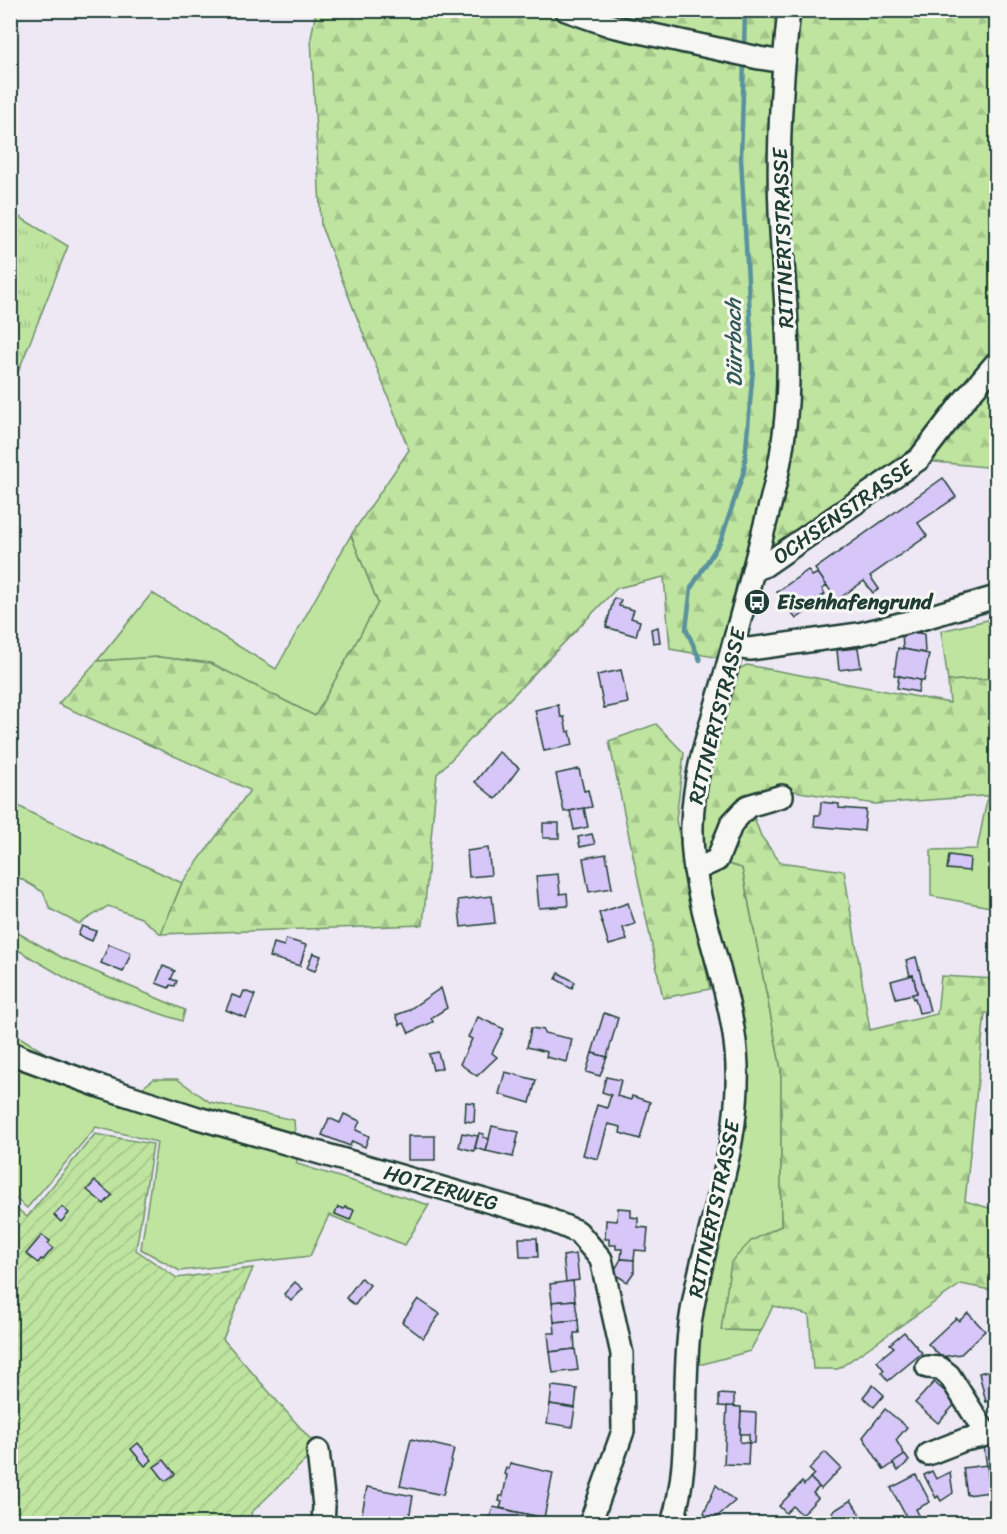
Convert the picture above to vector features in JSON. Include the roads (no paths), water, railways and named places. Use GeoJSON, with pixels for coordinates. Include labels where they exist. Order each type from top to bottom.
{"type":"FeatureCollection","features":[{"type":"Feature","properties":{"kind":"street"},"geometry":{"type":"LineString","coordinates":[[566,10],[612,26],[784,62]]}},
{"type":"Feature","properties":{"kind":"street","name":"RITTNERTSTRASSE"},"geometry":{"type":"LineString","coordinates":[[672,1524],[680,1497],[682,1476],[690,1323],[729,1149],[735,1114],[737,1080],[733,1025],[695,870],[692,825],[694,798],[708,735],[781,458],[785,431],[787,356],[779,140],[789,10]]}},
{"type":"Feature","properties":{"kind":"street","name":"OCHSENSTRASSE"},"geometry":{"type":"LineString","coordinates":[[753,570],[764,566],[919,459],[996,363]]}},
{"type":"Feature","properties":{"kind":"street"},"geometry":{"type":"LineString","coordinates":[[733,646],[750,649],[859,634],[996,597]]}},
{"type":"Feature","properties":{"kind":"street"},"geometry":{"type":"LineString","coordinates":[[695,870],[717,860],[732,823],[748,806],[782,796]]}},
{"type":"Feature","properties":{"kind":"street","name":"HOTZERWEG"},"geometry":{"type":"LineString","coordinates":[[10,1052],[102,1087],[198,1118],[543,1217],[578,1232],[601,1259],[622,1354],[623,1431],[590,1524]]}},
{"type":"Feature","properties":{"kind":"street"},"geometry":{"type":"LineString","coordinates":[[927,1367],[940,1368],[949,1375],[992,1434],[964,1440],[928,1454]]}},
{"type":"Feature","properties":{"kind":"street"},"geometry":{"type":"LineString","coordinates":[[318,1451],[324,1506],[323,1524]]}},
{"type":"Feature","properties":{"kind":"waterway","name":"Dürrbach"},"geometry":{"type":"LineString","coordinates":[[744,50],[745,10]]}},
{"type":"Feature","properties":{"kind":"waterway","name":"Dürrbach"},"geometry":{"type":"LineString","coordinates":[[700,660],[686,629],[691,588],[721,540],[744,471],[753,369],[741,158],[744,61]]}},
{"type":"Feature","properties":{"kind":"place","name":"Eisenhafengrund"},"geometry":{"type":"Point","coordinates":[757,602]}}]}
